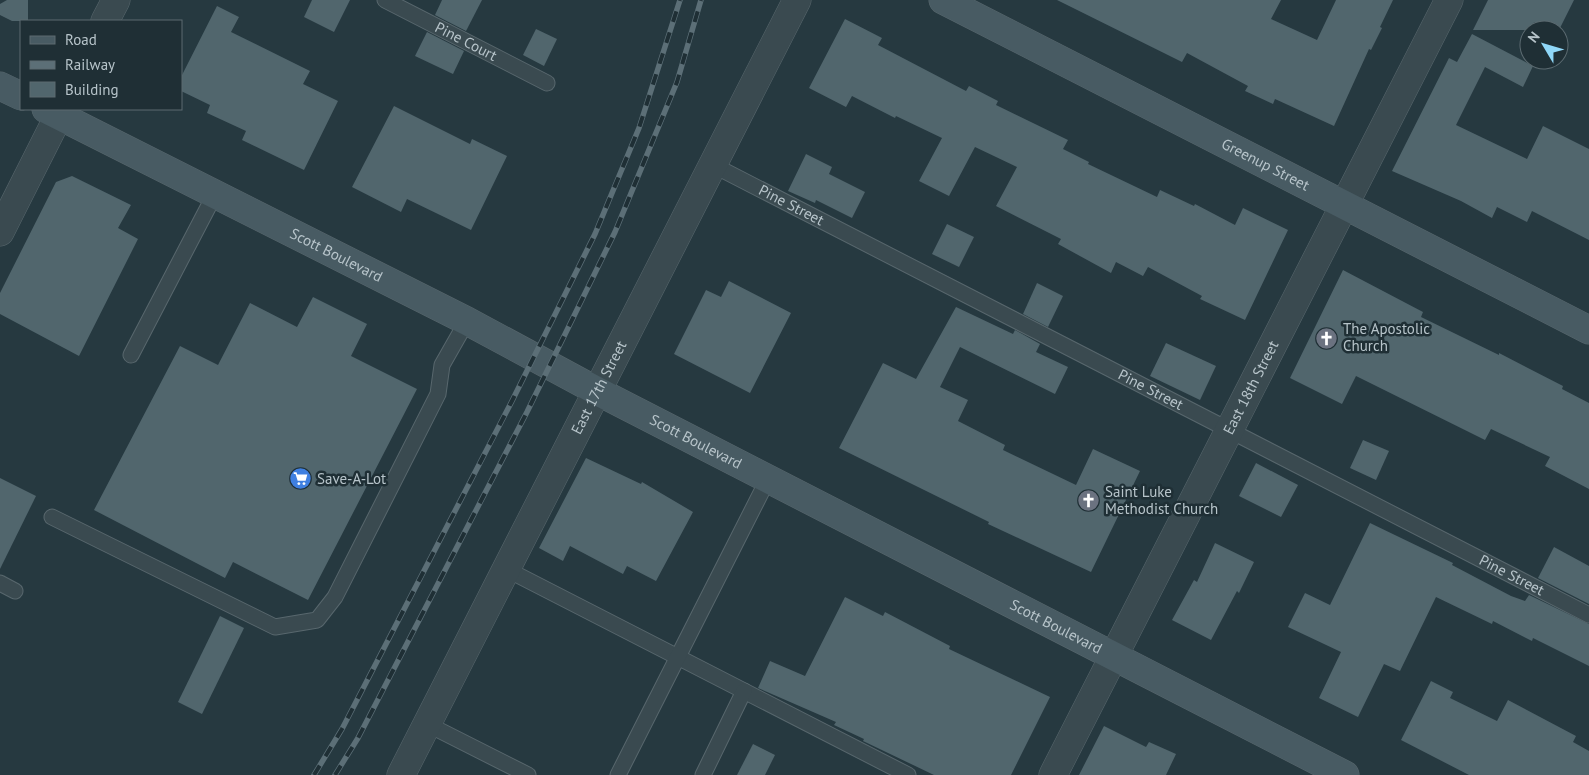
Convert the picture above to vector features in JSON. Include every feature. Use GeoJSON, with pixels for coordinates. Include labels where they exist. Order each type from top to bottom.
{"type":"FeatureCollection","features":[{"type":"Feature","properties":{"kind":"main road","name":"Greenup Street"},"geometry":{"type":"LineString","coordinates":[[943,0],[1589,330]]}},
{"type":"Feature","properties":{"kind":"main road"},"geometry":{"type":"LineString","coordinates":[[0,86],[20,96]]}},
{"type":"Feature","properties":{"kind":"main road","name":"Scott Boulevard"},"geometry":{"type":"LineString","coordinates":[[56,111],[214,194],[467,321],[597,391],[1345,775]]}},
{"type":"Feature","properties":{"kind":"street"},"geometry":{"type":"LineString","coordinates":[[106,20],[116,0]]}},
{"type":"Feature","properties":{"kind":"street","name":"East 17th Street"},"geometry":{"type":"LineString","coordinates":[[401,775],[798,0]]}},
{"type":"Feature","properties":{"kind":"street","name":"East 18th Street"},"geometry":{"type":"LineString","coordinates":[[1053,775],[1449,0]]}},
{"type":"Feature","properties":{"kind":"street"},"geometry":{"type":"LineString","coordinates":[[0,232],[56,111]]}},
{"type":"Feature","properties":{"kind":"lane","name":"Pine Court"},"geometry":{"type":"LineString","coordinates":[[385,0],[547,83]]}},
{"type":"Feature","properties":{"kind":"lane","name":"Pine Street"},"geometry":{"type":"LineString","coordinates":[[713,165],[1589,615]]}},
{"type":"Feature","properties":{"kind":"lane"},"geometry":{"type":"LineString","coordinates":[[132,355],[214,194]]}},
{"type":"Feature","properties":{"kind":"lane"},"geometry":{"type":"LineString","coordinates":[[52,518],[275,627],[317,620],[334,597],[438,394],[442,364],[467,321]]}},
{"type":"Feature","properties":{"kind":"lane"},"geometry":{"type":"LineString","coordinates":[[618,775],[768,479]]}},
{"type":"Feature","properties":{"kind":"lane"},"geometry":{"type":"LineString","coordinates":[[506,569],[908,775]]}},
{"type":"Feature","properties":{"kind":"lane"},"geometry":{"type":"LineString","coordinates":[[0,583],[15,591]]}},
{"type":"Feature","properties":{"kind":"lane"},"geometry":{"type":"LineString","coordinates":[[703,775],[744,691]]}},
{"type":"Feature","properties":{"kind":"lane"},"geometry":{"type":"LineString","coordinates":[[427,724],[528,775]]}},
{"type":"Feature","properties":{"kind":"building"},"geometry":{"type":"Polygon","coordinates":[[[7,0],[28,0],[28,20],[12,21],[0,15],[0,4],[7,0]]]}},
{"type":"Feature","properties":{"kind":"building"},"geometry":{"type":"Polygon","coordinates":[[[312,0],[350,0],[334,32],[304,17],[312,0]]]}},
{"type":"Feature","properties":{"kind":"building"},"geometry":{"type":"Polygon","coordinates":[[[442,0],[482,0],[466,31],[435,15],[442,0]]]}},
{"type":"Feature","properties":{"kind":"building"},"geometry":{"type":"Polygon","coordinates":[[[1057,0],[1281,0],[1271,19],[1317,40],[1336,0],[1393,0],[1380,27],[1382,28],[1371,50],[1369,49],[1334,126],[1275,99],[1273,104],[1245,91],[1248,86],[1187,53],[1182,62],[1057,0]]]}},
{"type":"Feature","properties":{"kind":"building"},"geometry":{"type":"Polygon","coordinates":[[[1488,0],[1574,0],[1564,20],[1519,20],[1519,30],[1473,30],[1488,0]]]}},
{"type":"Feature","properties":{"kind":"building"},"geometry":{"type":"Polygon","coordinates":[[[217,6],[239,17],[231,32],[310,71],[303,84],[338,101],[304,170],[242,140],[246,131],[207,113],[210,105],[182,91],[182,75],[217,6]]]}},
{"type":"Feature","properties":{"kind":"building"},"geometry":{"type":"Polygon","coordinates":[[[845,19],[882,38],[878,45],[966,91],[969,86],[998,101],[996,105],[1068,140],[1063,149],[1089,162],[1088,164],[1157,197],[1160,190],[1194,206],[1195,204],[1235,225],[1243,208],[1288,230],[1245,320],[1200,299],[1202,296],[1148,267],[1143,276],[1116,262],[1111,273],[1058,244],[1061,239],[996,206],[1017,167],[975,147],[949,196],[919,181],[942,138],[896,116],[895,118],[852,96],[846,107],[809,88],[845,19]]]}},
{"type":"Feature","properties":{"kind":"building"},"geometry":{"type":"Polygon","coordinates":[[[536,29],[557,39],[544,66],[523,55],[536,29]]]}},
{"type":"Feature","properties":{"kind":"building"},"geometry":{"type":"Polygon","coordinates":[[[427,32],[464,51],[453,74],[415,56],[427,32]]]}},
{"type":"Feature","properties":{"kind":"building"},"geometry":{"type":"Polygon","coordinates":[[[1472,34],[1519,59],[1519,70],[1531,70],[1523,87],[1485,67],[1456,125],[1527,159],[1543,126],[1589,149],[1589,240],[1532,211],[1527,222],[1497,207],[1492,218],[1461,201],[1392,171],[1449,58],[1457,62],[1472,34]]]}},
{"type":"Feature","properties":{"kind":"building"},"geometry":{"type":"Polygon","coordinates":[[[394,106],[470,144],[472,139],[507,156],[471,230],[407,199],[401,212],[352,187],[394,106]]]}},
{"type":"Feature","properties":{"kind":"building"},"geometry":{"type":"Polygon","coordinates":[[[806,154],[832,167],[829,174],[865,192],[852,218],[816,200],[815,203],[788,191],[806,154]]]}},
{"type":"Feature","properties":{"kind":"building"},"geometry":{"type":"Polygon","coordinates":[[[72,176],[131,205],[118,228],[138,239],[79,356],[0,314],[0,293],[56,182],[72,176]]]}},
{"type":"Feature","properties":{"kind":"building"},"geometry":{"type":"Polygon","coordinates":[[[947,224],[974,237],[959,267],[932,254],[947,224]]]}},
{"type":"Feature","properties":{"kind":"building"},"geometry":{"type":"Polygon","coordinates":[[[1343,270],[1423,312],[1421,317],[1499,355],[1499,353],[1563,386],[1562,389],[1589,403],[1589,489],[1545,466],[1550,457],[1491,429],[1485,440],[1356,376],[1342,404],[1290,378],[1343,270]]]}},
{"type":"Feature","properties":{"kind":"building"},"geometry":{"type":"Polygon","coordinates":[[[729,281],[791,313],[750,393],[674,354],[706,290],[721,297],[729,281]]]}},
{"type":"Feature","properties":{"kind":"building"},"geometry":{"type":"Polygon","coordinates":[[[1037,283],[1063,296],[1048,327],[1023,314],[1037,283]]]}},
{"type":"Feature","properties":{"kind":"building"},"geometry":{"type":"Polygon","coordinates":[[[313,297],[367,324],[351,356],[417,389],[308,600],[233,562],[225,578],[94,510],[180,346],[218,365],[250,303],[297,327],[313,297]]]}},
{"type":"Feature","properties":{"kind":"building"},"geometry":{"type":"Polygon","coordinates":[[[956,307],[1013,334],[1015,330],[1040,344],[1036,352],[1068,367],[1055,394],[960,347],[940,387],[968,400],[958,421],[1005,445],[1003,450],[1076,485],[1093,449],[1140,471],[1091,572],[988,524],[989,522],[839,448],[883,363],[916,379],[956,307]]]}},
{"type":"Feature","properties":{"kind":"building"},"geometry":{"type":"Polygon","coordinates":[[[1166,343],[1216,366],[1200,400],[1150,376],[1166,343]]]}},
{"type":"Feature","properties":{"kind":"building"},"geometry":{"type":"Polygon","coordinates":[[[1363,440],[1389,451],[1376,480],[1350,468],[1363,440]]]}},
{"type":"Feature","properties":{"kind":"building"},"geometry":{"type":"Polygon","coordinates":[[[586,458],[641,484],[642,482],[693,512],[656,581],[627,566],[623,574],[570,546],[563,561],[539,548],[586,458]]]}},
{"type":"Feature","properties":{"kind":"building"},"geometry":{"type":"Polygon","coordinates":[[[1256,463],[1298,485],[1281,517],[1239,496],[1256,463]]]}},
{"type":"Feature","properties":{"kind":"building"},"geometry":{"type":"Polygon","coordinates":[[[0,478],[36,496],[0,569],[0,478]]]}},
{"type":"Feature","properties":{"kind":"building"},"geometry":{"type":"Polygon","coordinates":[[[1370,523],[1453,563],[1452,565],[1511,596],[1525,601],[1529,595],[1589,624],[1589,666],[1533,638],[1532,641],[1493,621],[1492,624],[1436,597],[1400,671],[1384,664],[1358,717],[1319,698],[1341,652],[1288,627],[1305,593],[1330,605],[1370,523]]]}},
{"type":"Feature","properties":{"kind":"building"},"geometry":{"type":"Polygon","coordinates":[[[1215,543],[1254,562],[1239,593],[1237,591],[1211,640],[1172,620],[1194,580],[1197,582],[1215,543]]]}},
{"type":"Feature","properties":{"kind":"building"},"geometry":{"type":"Polygon","coordinates":[[[1554,547],[1589,566],[1589,604],[1538,578],[1554,547]]]}},
{"type":"Feature","properties":{"kind":"building"},"geometry":{"type":"Polygon","coordinates":[[[845,597],[883,616],[885,612],[950,646],[949,649],[1050,697],[1011,775],[934,775],[863,741],[864,739],[834,725],[836,722],[758,688],[770,661],[805,676],[845,597]]]}},
{"type":"Feature","properties":{"kind":"building"},"geometry":{"type":"Polygon","coordinates":[[[220,616],[244,628],[202,714],[178,702],[220,616]]]}},
{"type":"Feature","properties":{"kind":"building"},"geometry":{"type":"Polygon","coordinates":[[[1431,681],[1453,692],[1450,698],[1497,721],[1508,700],[1576,736],[1573,742],[1589,751],[1589,775],[1469,775],[1401,740],[1431,681]]]}},
{"type":"Feature","properties":{"kind":"building"},"geometry":{"type":"Polygon","coordinates":[[[1104,726],[1146,747],[1149,742],[1176,754],[1166,775],[1079,775],[1104,726]]]}},
{"type":"Feature","properties":{"kind":"building"},"geometry":{"type":"Polygon","coordinates":[[[753,744],[775,755],[765,775],[737,775],[753,744]]]}},
{"type":"Feature","properties":{"kind":"railway"},"geometry":{"type":"LineString","coordinates":[[314,775],[342,729],[512,401],[595,234],[639,128],[680,0]]}},
{"type":"Feature","properties":{"kind":"railway"},"geometry":{"type":"LineString","coordinates":[[335,775],[358,738],[527,412],[615,232],[677,82],[701,0]]}},
{"type":"Feature","properties":{"kind":"place","name":"The Apostolic Church"},"geometry":{"type":"Point","coordinates":[1327,338]}},
{"type":"Feature","properties":{"kind":"place","name":"Save-A-Lot"},"geometry":{"type":"Point","coordinates":[301,479]}},
{"type":"Feature","properties":{"kind":"place","name":"Saint Luke Methodist Church"},"geometry":{"type":"Point","coordinates":[1089,501]}}]}
